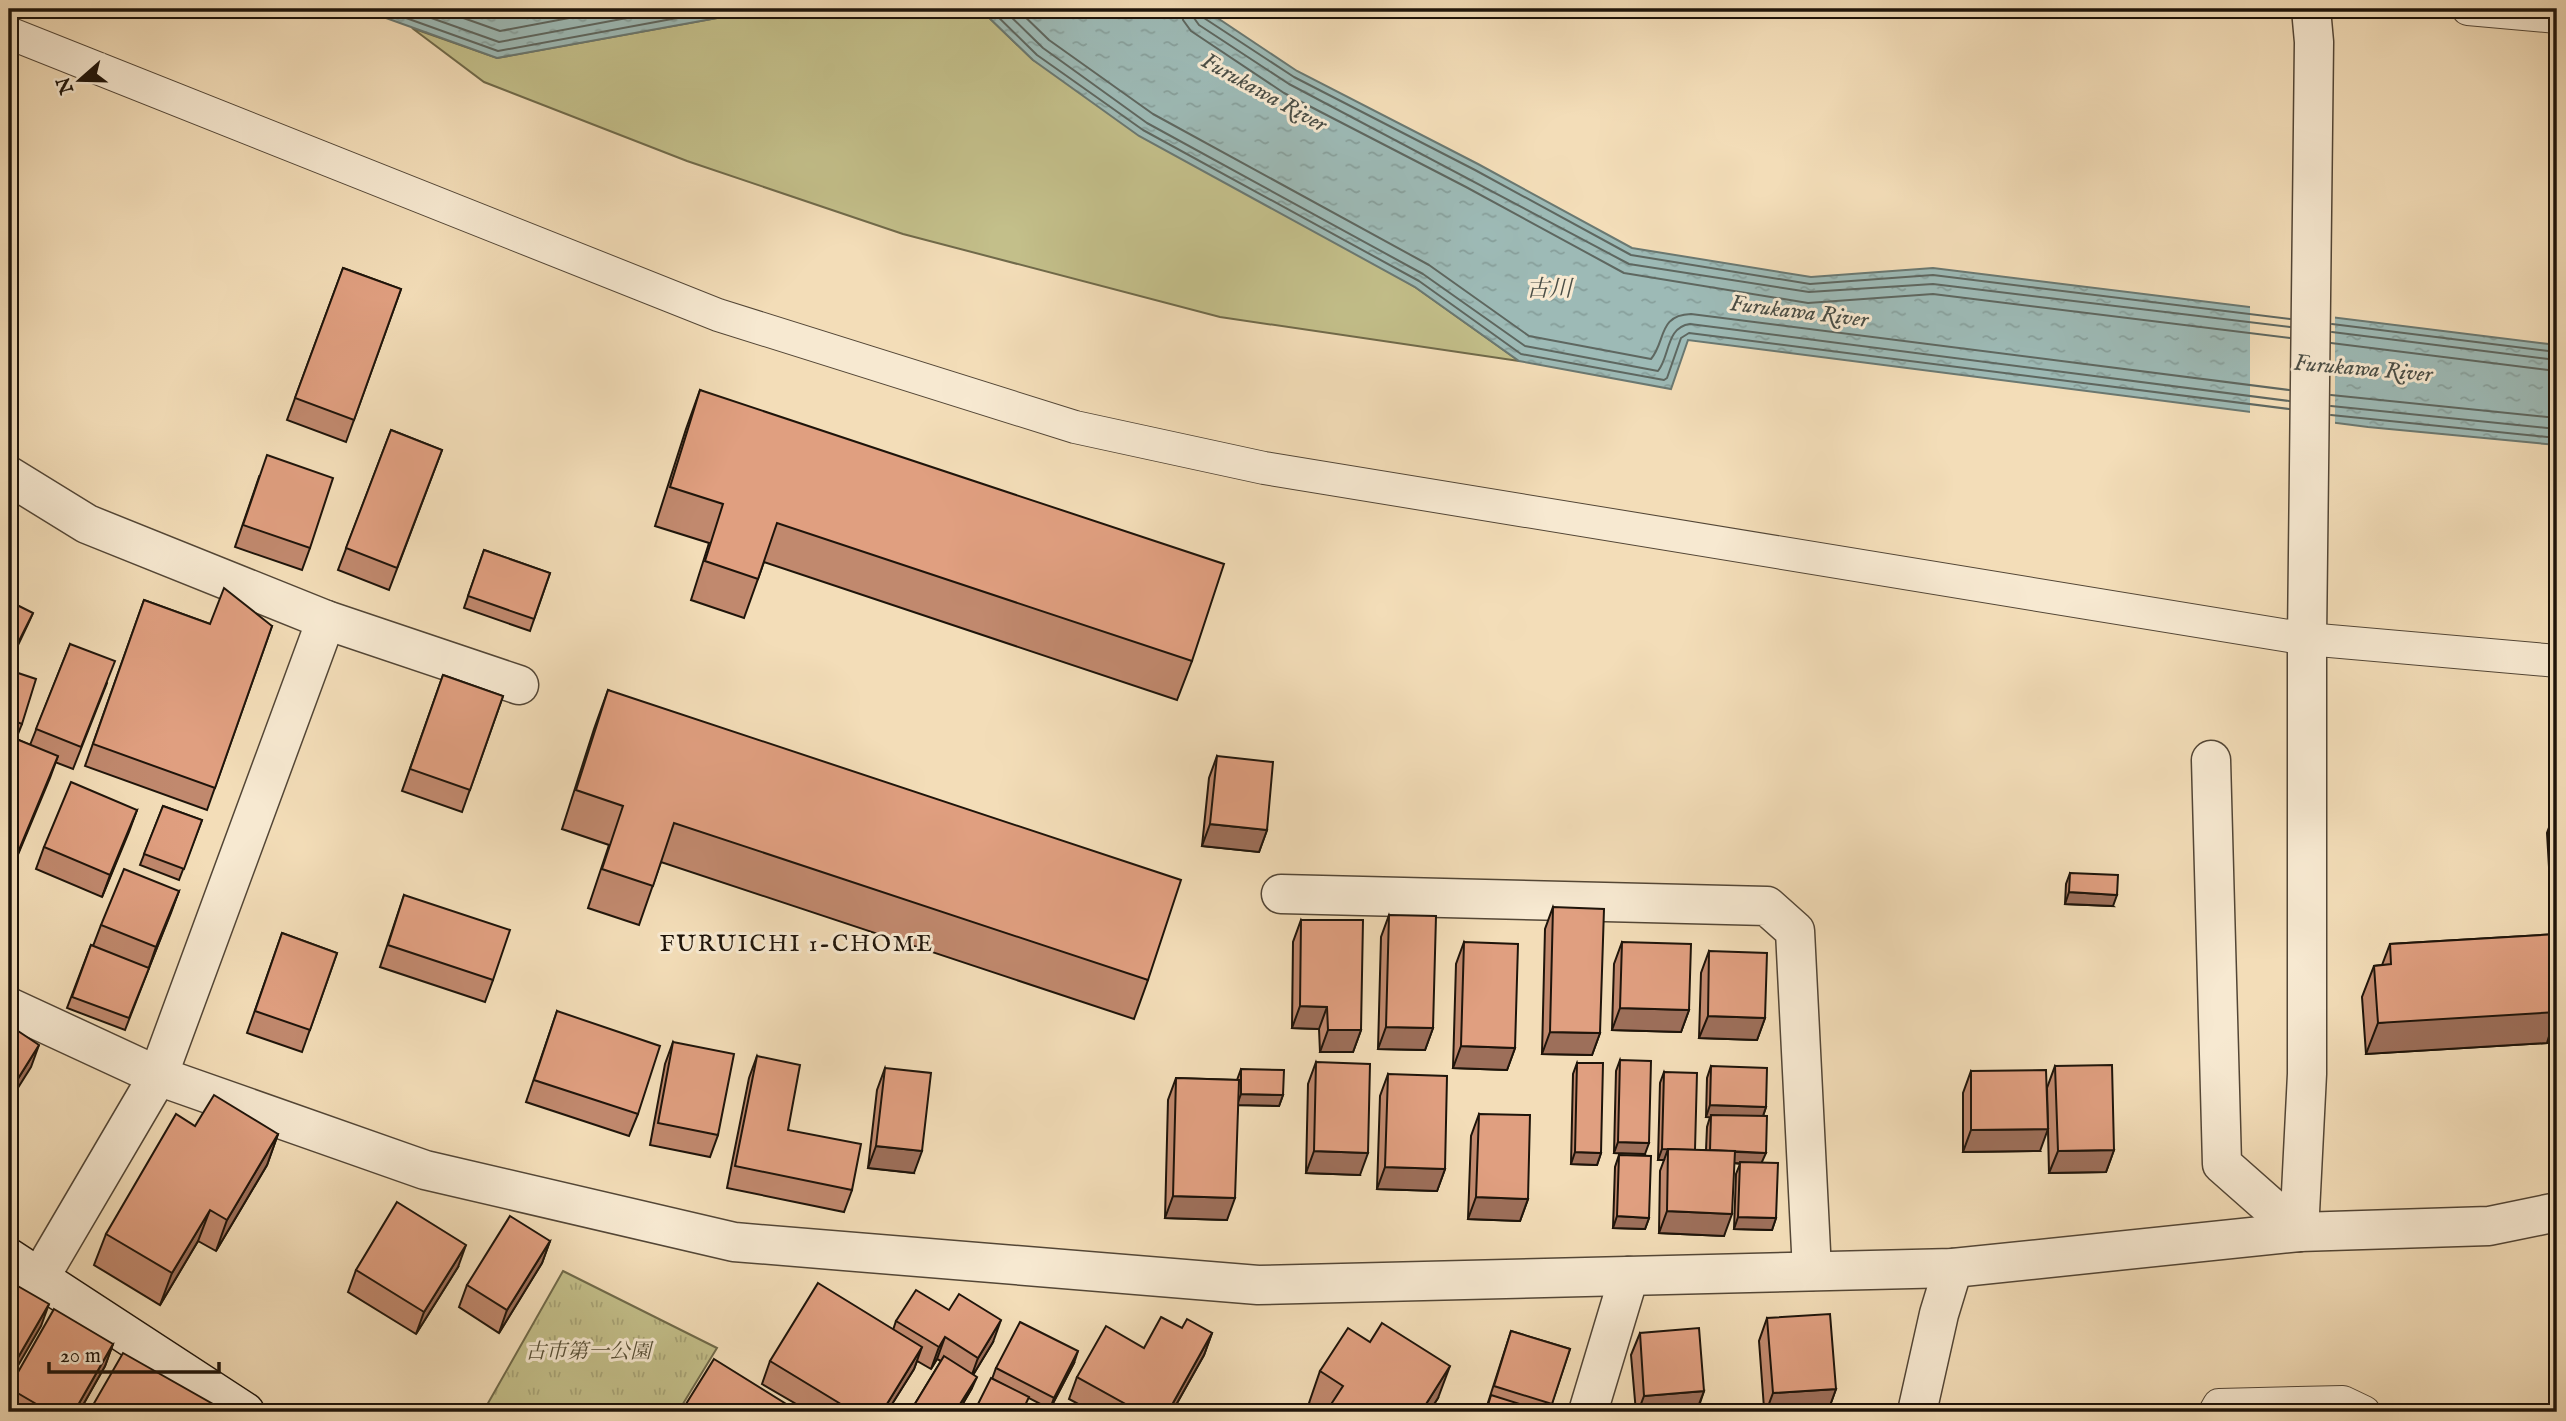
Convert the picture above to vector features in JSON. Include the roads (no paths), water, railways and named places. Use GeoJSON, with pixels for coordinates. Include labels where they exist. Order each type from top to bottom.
{"type":"FeatureCollection","features":[{"type":"Feature","properties":{"kind":"street"},"geometry":{"type":"LineString","coordinates":[[2299,1232],[2307,1074],[2307,626],[2313,26]]}},
{"type":"Feature","properties":{"kind":"street"},"geometry":{"type":"LineString","coordinates":[[9,476],[87,524],[326,620],[519,685]]}},
{"type":"Feature","properties":{"kind":"street"},"geometry":{"type":"LineString","coordinates":[[245,1412],[24,1268],[158,1076],[326,620]]}},
{"type":"Feature","properties":{"kind":"street"},"geometry":{"type":"LineString","coordinates":[[2211,760],[2222,1164],[2299,1232]]}},
{"type":"Feature","properties":{"kind":"street"},"geometry":{"type":"LineString","coordinates":[[1281,894],[1767,906],[1795,931],[1812,1271]]}},
{"type":"Feature","properties":{"kind":"street"},"geometry":{"type":"LineString","coordinates":[[9,1007],[158,1076],[425,1170],[734,1242],[1258,1285],[1953,1268],[2299,1232],[2490,1226],[2557,1212]]}},
{"type":"Feature","properties":{"kind":"street"},"geometry":{"type":"LineString","coordinates":[[1917,1412],[1939,1314],[1953,1268]]}},
{"type":"Feature","properties":{"kind":"street"},"geometry":{"type":"LineString","coordinates":[[1588,1412],[1629,1276]]}},
{"type":"Feature","properties":{"kind":"lane"},"geometry":{"type":"LineString","coordinates":[[2468,9],[2557,17]]}},
{"type":"Feature","properties":{"kind":"lane"},"geometry":{"type":"LineString","coordinates":[[9,33],[719,315],[1075,426],[1264,468],[2307,626],[2557,661]]}},
{"type":"Feature","properties":{"kind":"lane"},"geometry":{"type":"LineString","coordinates":[[2215,1412],[2219,1405],[2343,1402],[2364,1412]]}},
{"type":"Feature","properties":{"kind":"water"},"geometry":{"type":"Polygon","coordinates":[[[361,9],[767,9],[497,58],[361,9]]]}},
{"type":"Feature","properties":{"kind":"water","name":"古川"},"geometry":{"type":"Polygon","coordinates":[[[980,9],[1204,9],[1297,71],[1478,164],[1632,248],[1811,277],[1933,268],[2557,345],[2557,445],[2368,427],[1688,340],[1671,389],[1519,361],[1415,287],[1139,136],[1033,60],[980,9]]]}},
{"type":"Feature","properties":{"kind":"district","name":"FURUICHI 1-CHOME"},"geometry":{"type":"Point","coordinates":[797,944]}},
{"type":"Feature","properties":{"kind":"water label","name":"Furukawa River"},"geometry":{"type":"Point","coordinates":[1264,93]}},
{"type":"Feature","properties":{"kind":"water label","name":"Furukawa River"},"geometry":{"type":"Point","coordinates":[1799,312]}},
{"type":"Feature","properties":{"kind":"water label","name":"Furukawa River"},"geometry":{"type":"Point","coordinates":[2363,369]}},
{"type":"Feature","properties":{"kind":"park label","name":"古市第一公園"},"geometry":{"type":"Point","coordinates":[588,1352]}}]}
